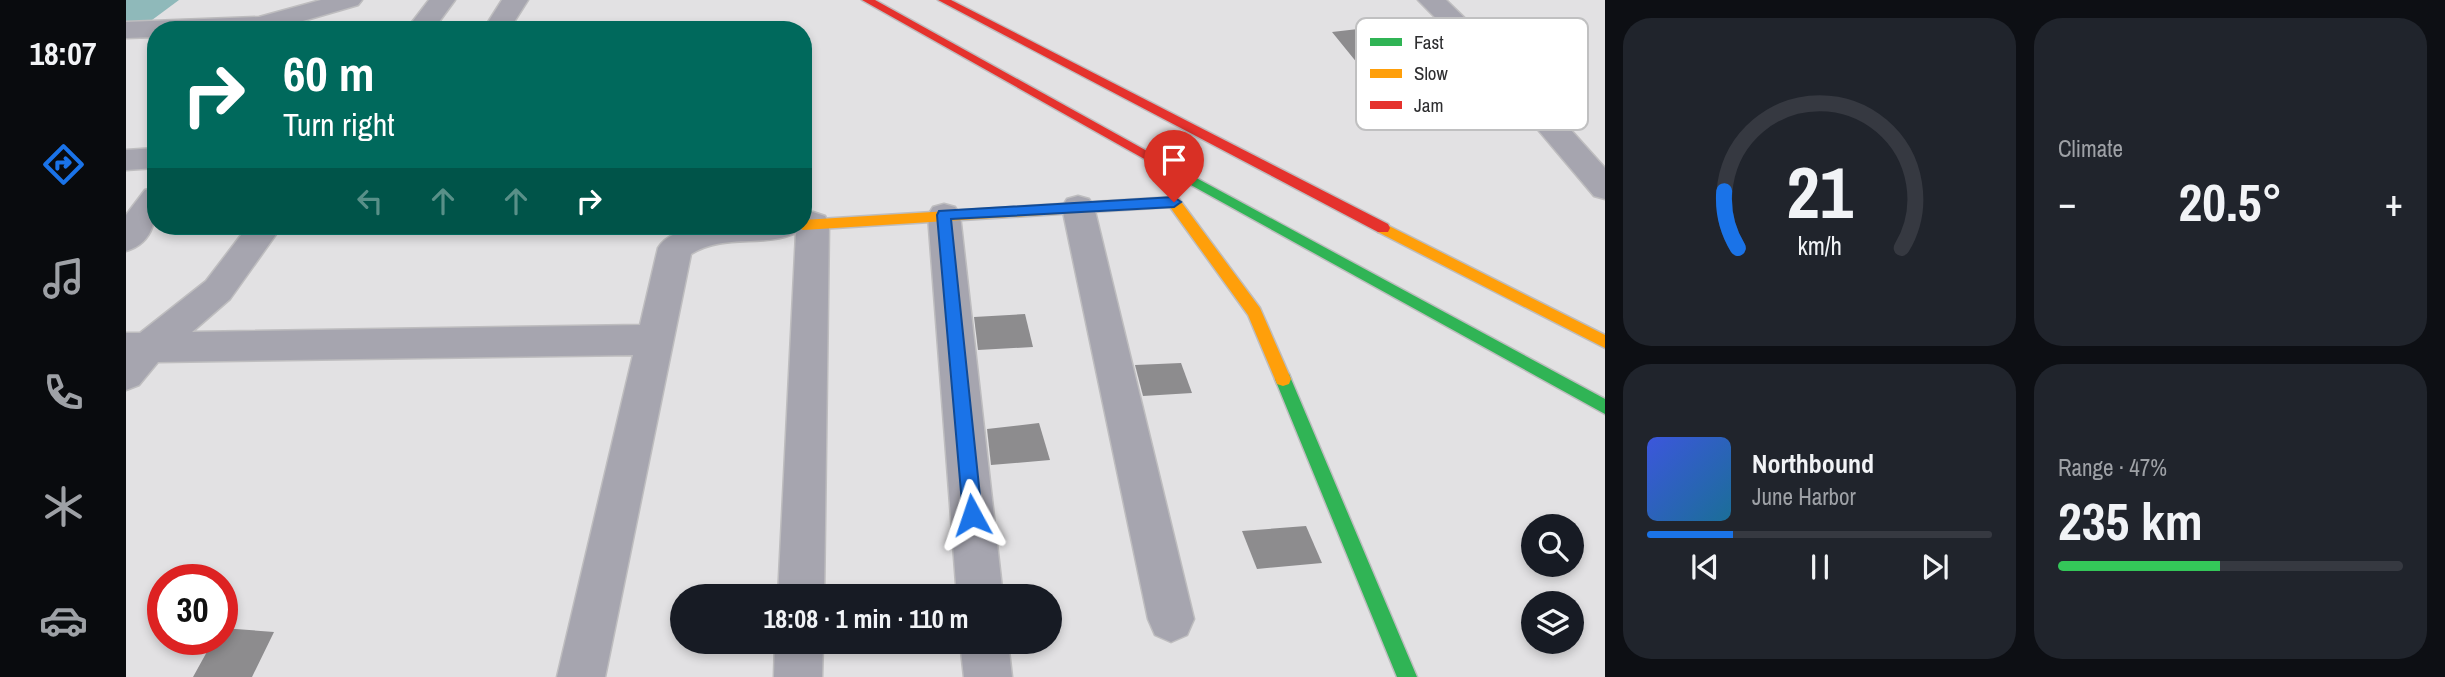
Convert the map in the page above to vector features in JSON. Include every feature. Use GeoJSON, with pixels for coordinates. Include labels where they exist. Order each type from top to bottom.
{"type":"FeatureCollection","features":[{"type":"Feature","properties":{"kind":"main road"},"geometry":{"type":"LineString","coordinates":[[867,0],[1605,407]]}},
{"type":"Feature","properties":{"kind":"main road"},"geometry":{"type":"LineString","coordinates":[[943,0],[1605,342]]}},
{"type":"Feature","properties":{"kind":"main road"},"geometry":{"type":"LineString","coordinates":[[812,224],[1174,202],[1255,312],[1408,677]]}},
{"type":"Feature","properties":{"kind":"street"},"geometry":{"type":"LineString","coordinates":[[277,21],[349,0]]}},
{"type":"Feature","properties":{"kind":"street"},"geometry":{"type":"LineString","coordinates":[[426,21],[442,0]]}},
{"type":"Feature","properties":{"kind":"street"},"geometry":{"type":"LineString","coordinates":[[502,21],[515,0]]}},
{"type":"Feature","properties":{"kind":"street"},"geometry":{"type":"LineString","coordinates":[[1430,0],[1449,18]]}},
{"type":"Feature","properties":{"kind":"street"},"geometry":{"type":"LineString","coordinates":[[126,30],[147,30]]}},
{"type":"Feature","properties":{"kind":"street"},"geometry":{"type":"LineString","coordinates":[[1553,130],[1605,188]]}},
{"type":"Feature","properties":{"kind":"street"},"geometry":{"type":"LineString","coordinates":[[126,160],[147,159]]}},
{"type":"Feature","properties":{"kind":"street"},"geometry":{"type":"LineString","coordinates":[[1078,207],[1171,618]]}},
{"type":"Feature","properties":{"kind":"street"},"geometry":{"type":"LineString","coordinates":[[126,239],[147,210]]}},
{"type":"Feature","properties":{"kind":"street"},"geometry":{"type":"LineString","coordinates":[[944,215],[979,584]]}},
{"type":"Feature","properties":{"kind":"street"},"geometry":{"type":"LineString","coordinates":[[134,356],[218,290],[259,235]]}},
{"type":"Feature","properties":{"kind":"street"},"geometry":{"type":"LineString","coordinates":[[580,677],[675,248],[690,238],[703,235]]}},
{"type":"Feature","properties":{"kind":"street"},"geometry":{"type":"LineString","coordinates":[[800,235],[801,584]]}},
{"type":"Feature","properties":{"kind":"street"},"geometry":{"type":"LineString","coordinates":[[134,356],[653,340]]}},
{"type":"Feature","properties":{"kind":"street"},"geometry":{"type":"LineString","coordinates":[[798,677],[799,654]]}},
{"type":"Feature","properties":{"kind":"street"},"geometry":{"type":"LineString","coordinates":[[985,654],[988,677]]}},
{"type":"Feature","properties":{"kind":"water"},"geometry":{"type":"Polygon","coordinates":[[[126,0],[179,0],[152,20],[126,29],[126,0]]]}},
{"type":"Feature","properties":{"kind":"building"},"geometry":{"type":"Polygon","coordinates":[[[1356,29],[1356,62],[1332,32],[1356,29]]]}},
{"type":"Feature","properties":{"kind":"building"},"geometry":{"type":"Polygon","coordinates":[[[1025,314],[1033,347],[978,350],[974,317],[1025,314]]]}},
{"type":"Feature","properties":{"kind":"building"},"geometry":{"type":"Polygon","coordinates":[[[1181,363],[1192,393],[1143,396],[1135,365],[1181,363]]]}},
{"type":"Feature","properties":{"kind":"building"},"geometry":{"type":"Polygon","coordinates":[[[1039,423],[1050,460],[991,465],[987,429],[1039,423]]]}},
{"type":"Feature","properties":{"kind":"building"},"geometry":{"type":"Polygon","coordinates":[[[1306,526],[1322,563],[1257,569],[1242,531],[1306,526]]]}},
{"type":"Feature","properties":{"kind":"building"},"geometry":{"type":"Polygon","coordinates":[[[238,629],[274,632],[252,677],[193,677],[205,655],[238,655],[238,629]]]}},
{"type":"Feature","properties":{"kind":"traffic: fast"},"geometry":{"type":"LineString","coordinates":[[1176,171],[1605,407]]}},
{"type":"Feature","properties":{"kind":"traffic: fast"},"geometry":{"type":"LineString","coordinates":[[1283,379],[1407,677]]}},
{"type":"Feature","properties":{"kind":"traffic: slow"},"geometry":{"type":"LineString","coordinates":[[812,224],[1174,202],[1255,312],[1283,379]]}},
{"type":"Feature","properties":{"kind":"traffic: slow"},"geometry":{"type":"LineString","coordinates":[[1383,228],[1605,342]]}},
{"type":"Feature","properties":{"kind":"traffic: jam"},"geometry":{"type":"LineString","coordinates":[[867,0],[1176,171]]}},
{"type":"Feature","properties":{"kind":"traffic: jam"},"geometry":{"type":"LineString","coordinates":[[943,0],[1383,228]]}},
{"type":"Feature","properties":{"kind":"route"},"geometry":{"type":"LineString","coordinates":[[972,515],[944,215],[1174,202]]}}]}
